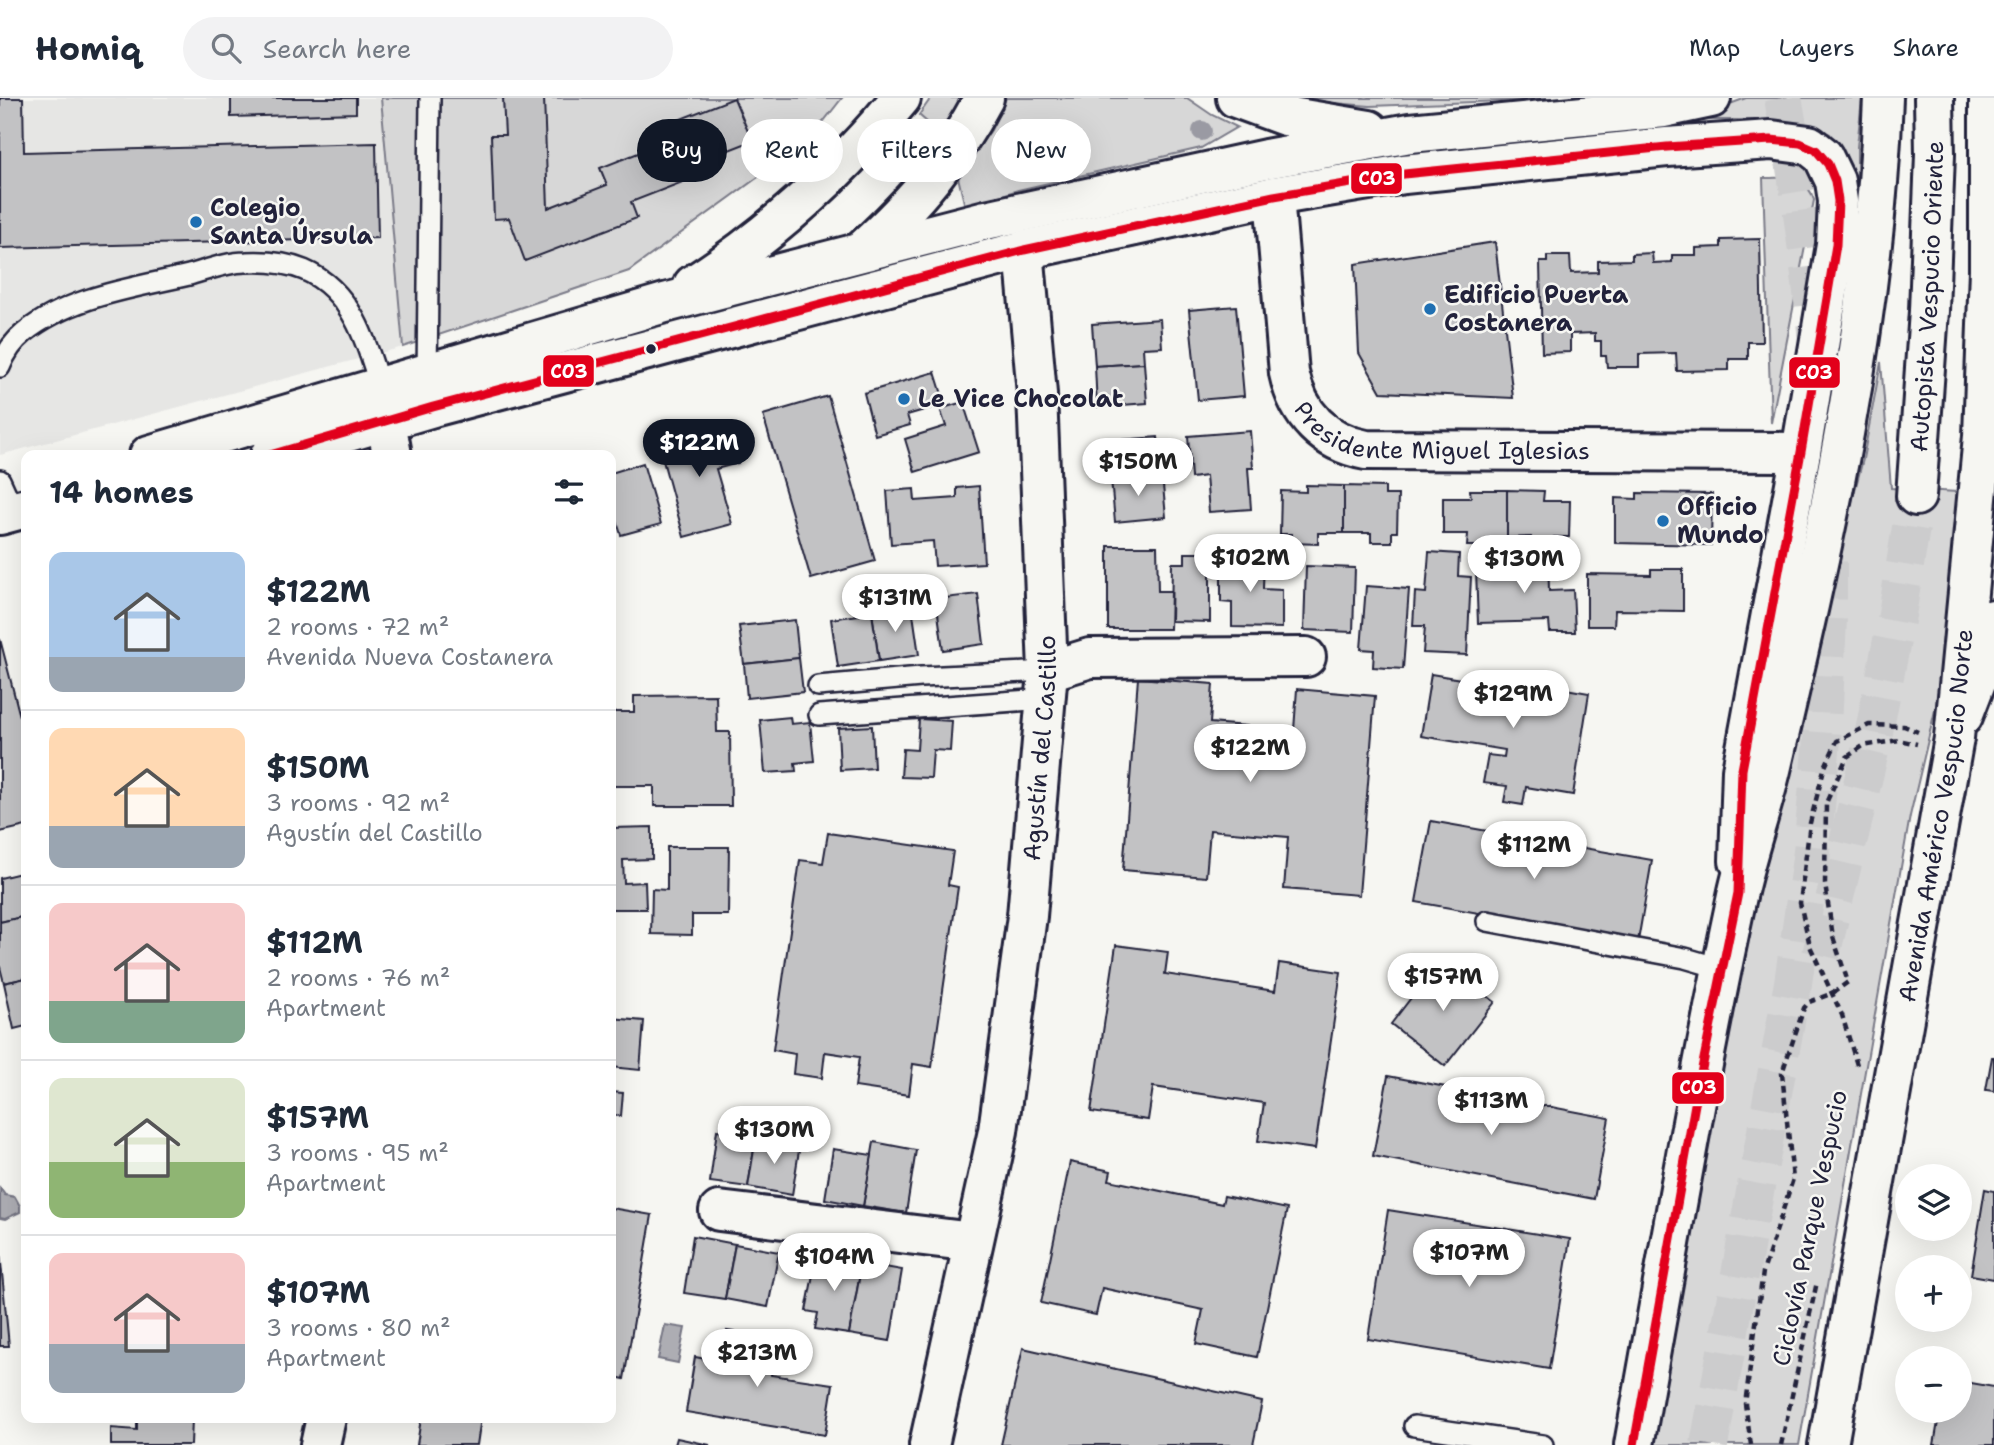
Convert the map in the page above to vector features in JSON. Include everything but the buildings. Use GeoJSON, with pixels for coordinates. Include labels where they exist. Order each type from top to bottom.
{"type":"FeatureCollection","features":[{"type":"Feature","properties":{"kind":"main road"},"geometry":{"type":"LineString","coordinates":[[665,303],[756,242],[790,214],[840,167],[901,98]]}},
{"type":"Feature","properties":{"kind":"main road"},"geometry":{"type":"LineString","coordinates":[[777,314],[861,251],[924,190],[951,155],[984,98]]}},
{"type":"Feature","properties":{"kind":"main road"},"geometry":{"type":"LineString","coordinates":[[1236,98],[1294,117],[1354,128],[1410,133]]}},
{"type":"Feature","properties":{"kind":"main road"},"geometry":{"type":"LineString","coordinates":[[287,450],[386,421],[429,390],[665,303],[861,251],[1125,188],[1410,133],[1664,108],[1712,98]]}},
{"type":"Feature","properties":{"kind":"main road"},"geometry":{"type":"LineString","coordinates":[[1634,1445],[1697,1093],[1738,893],[1771,773],[1854,382],[1874,240],[1884,98]]}},
{"type":"Feature","properties":{"kind":"main road","name":"Autopista Vespucio Oriente"},"geometry":{"type":"LineString","coordinates":[[1916,496],[1929,311],[1935,154],[1934,98]]}},
{"type":"Feature","properties":{"kind":"main road","name":"Avenida Américo Vespucio Norte"},"geometry":{"type":"LineString","coordinates":[[1828,1445],[1953,746],[1983,436],[1989,268],[1989,98]]}},
{"type":"Feature","properties":{"kind":"main road"},"geometry":{"type":"LineString","coordinates":[[429,390],[777,314],[1024,250],[1274,196],[1462,167],[1679,146],[1770,140],[1809,145],[1823,156],[1832,173],[1838,201],[1836,245],[1742,770],[1738,893]]}},
{"type":"Feature","properties":{"kind":"main road","name":"Presidente Miguel Iglesias"},"geometry":{"type":"LineString","coordinates":[[1274,196],[1292,390],[1310,420],[1337,441],[1366,450],[1801,452]]}},
{"type":"Feature","properties":{"kind":"main road","name":"Agustín del Castillo"},"geometry":{"type":"LineString","coordinates":[[929,1445],[998,1131],[1026,930],[1046,685],[1037,394],[1024,250]]}},
{"type":"Feature","properties":{"kind":"main road"},"geometry":{"type":"LineString","coordinates":[[184,450],[386,421]]}},
{"type":"Feature","properties":{"kind":"main road"},"geometry":{"type":"LineString","coordinates":[[1953,746],[1975,685],[1994,619]]}},
{"type":"Feature","properties":{"kind":"main road"},"geometry":{"type":"LineString","coordinates":[[1046,685],[1090,658],[1306,657]]}},
{"type":"Feature","properties":{"kind":"main road"},"geometry":{"type":"LineString","coordinates":[[719,1211],[973,1242]]}},
{"type":"Feature","properties":{"kind":"main road"},"geometry":{"type":"LineString","coordinates":[[320,1445],[325,1423]]}},
{"type":"Feature","properties":{"kind":"lane"},"geometry":{"type":"LineString","coordinates":[[429,390],[430,98]]}},
{"type":"Feature","properties":{"kind":"lane"},"geometry":{"type":"LineString","coordinates":[[0,367],[5,354],[24,333],[53,315],[99,296],[244,262],[284,264],[305,270],[327,284],[345,302],[361,331],[386,421]]}},
{"type":"Feature","properties":{"kind":"lane"},"geometry":{"type":"LineString","coordinates":[[818,686],[921,677],[1046,685]]}},
{"type":"Feature","properties":{"kind":"lane"},"geometry":{"type":"LineString","coordinates":[[819,715],[1046,685]]}},
{"type":"Feature","properties":{"kind":"lane"},"geometry":{"type":"LineString","coordinates":[[1488,921],[1685,958],[1723,969]]}},
{"type":"Feature","properties":{"kind":"lane"},"geometry":{"type":"LineString","coordinates":[[1414,1426],[1543,1445]]}},
{"type":"Feature","properties":{"kind":"path","name":"Ciclovía Parque Vespucio"},"geometry":{"type":"LineString","coordinates":[[1858,1071],[1833,993],[1810,946],[1800,903],[1810,823],[1824,769],[1837,741],[1869,725],[1886,724],[1953,746]]}},
{"type":"Feature","properties":{"kind":"path"},"geometry":{"type":"LineString","coordinates":[[1751,1445],[1745,1404],[1763,1272],[1793,1179],[1782,1073],[1804,1008],[1809,1002],[1833,993],[1848,982],[1833,937],[1825,884],[1826,803],[1847,757],[1863,746],[1899,740],[1953,746]]}},
{"type":"Feature","properties":{"kind":"path","name":"Ciclovía Parque Vespucio"},"geometry":{"type":"LineString","coordinates":[[1781,1445],[1819,1270]]}},
{"type":"Feature","properties":{"kind":"shaded area","name":"Colegio Santa Úrsula"},"geometry":{"type":"Polygon","coordinates":[[[0,98],[381,98],[403,347],[0,455],[0,98]]]}},
{"type":"Feature","properties":{"kind":"shaded area"},"geometry":{"type":"Polygon","coordinates":[[[381,98],[842,98],[826,119],[741,119],[741,182],[751,182],[629,271],[403,347],[381,98]]]}},
{"type":"Feature","properties":{"kind":"shaded area"},"geometry":{"type":"Polygon","coordinates":[[[931,98],[971,98],[958,119],[924,119],[919,115],[931,98]]]}},
{"type":"Feature","properties":{"kind":"shaded area"},"geometry":{"type":"Polygon","coordinates":[[[1006,98],[1187,98],[1212,115],[1237,127],[1201,148],[1091,173],[1091,119],[996,119],[1006,98]]]}},
{"type":"Feature","properties":{"kind":"shaded area"},"geometry":{"type":"Polygon","coordinates":[[[1307,98],[1578,98],[1370,106],[1307,98]]]}},
{"type":"Feature","properties":{"kind":"shaded area"},"geometry":{"type":"Polygon","coordinates":[[[1746,98],[1862,98],[1857,147],[1857,191],[1840,166],[1838,149],[1830,134],[1778,121],[1687,120],[1746,98]]]}},
{"type":"Feature","properties":{"kind":"shaded area"},"geometry":{"type":"Polygon","coordinates":[[[991,130],[991,182],[1053,182],[965,207],[959,182],[977,182],[977,150],[991,130]]]}},
{"type":"Feature","properties":{"kind":"shaded area"},"geometry":{"type":"Polygon","coordinates":[[[1763,178],[1794,179],[1806,186],[1814,200],[1771,423],[1763,178]]]}},
{"type":"Feature","properties":{"kind":"shaded area"},"geometry":{"type":"Polygon","coordinates":[[[1881,362],[1891,488],[1957,492],[1953,570],[1936,706],[1910,816],[1799,1445],[1641,1445],[1776,796],[1863,459],[1881,362]]]}},
{"type":"Feature","properties":{"kind":"shaded area"},"geometry":{"type":"Polygon","coordinates":[[[0,1188],[5,1195],[15,1197],[20,1206],[20,1212],[5,1219],[0,1218],[0,1188]]]}},
{"type":"Feature","properties":{"kind":"shaded area"},"geometry":{"type":"Polygon","coordinates":[[[665,1325],[685,1328],[678,1363],[658,1359],[665,1325]]]}},
{"type":"Feature","properties":{"kind":"tunnel"},"geometry":{"type":"LineString","coordinates":[[1783,98],[1812,290],[1827,483]]}},
{"type":"Feature","properties":{"kind":"tunnel"},"geometry":{"type":"LineString","coordinates":[[1821,955],[1871,747],[1897,615],[1916,496]]}},
{"type":"Feature","properties":{"kind":"tunnel"},"geometry":{"type":"LineString","coordinates":[[1709,1445],[1793,983],[1812,852],[1823,728],[1828,554]]}},
{"type":"Feature","properties":{"kind":"transit line","name":"C03"},"geometry":{"type":"LineString","coordinates":[[287,450],[433,407],[1024,250],[1274,196],[1404,174],[1667,147],[1771,140],[1800,143],[1816,150],[1828,164],[1835,181],[1838,201],[1836,245],[1742,770],[1738,893],[1697,1093],[1634,1445]]}},
{"type":"Feature","properties":{"kind":"place","name":"Colegio Santa Úrsula"},"geometry":{"type":"Point","coordinates":[196,222]}},
{"type":"Feature","properties":{"kind":"place","name":"Edificio Puerta Costanera"},"geometry":{"type":"Point","coordinates":[1430,309]}},
{"type":"Feature","properties":{"kind":"place","name":"Le Vice Chocolat"},"geometry":{"type":"Point","coordinates":[904,399]}},
{"type":"Feature","properties":{"kind":"place","name":"Officio Mundo"},"geometry":{"type":"Point","coordinates":[1663,521]}}]}
